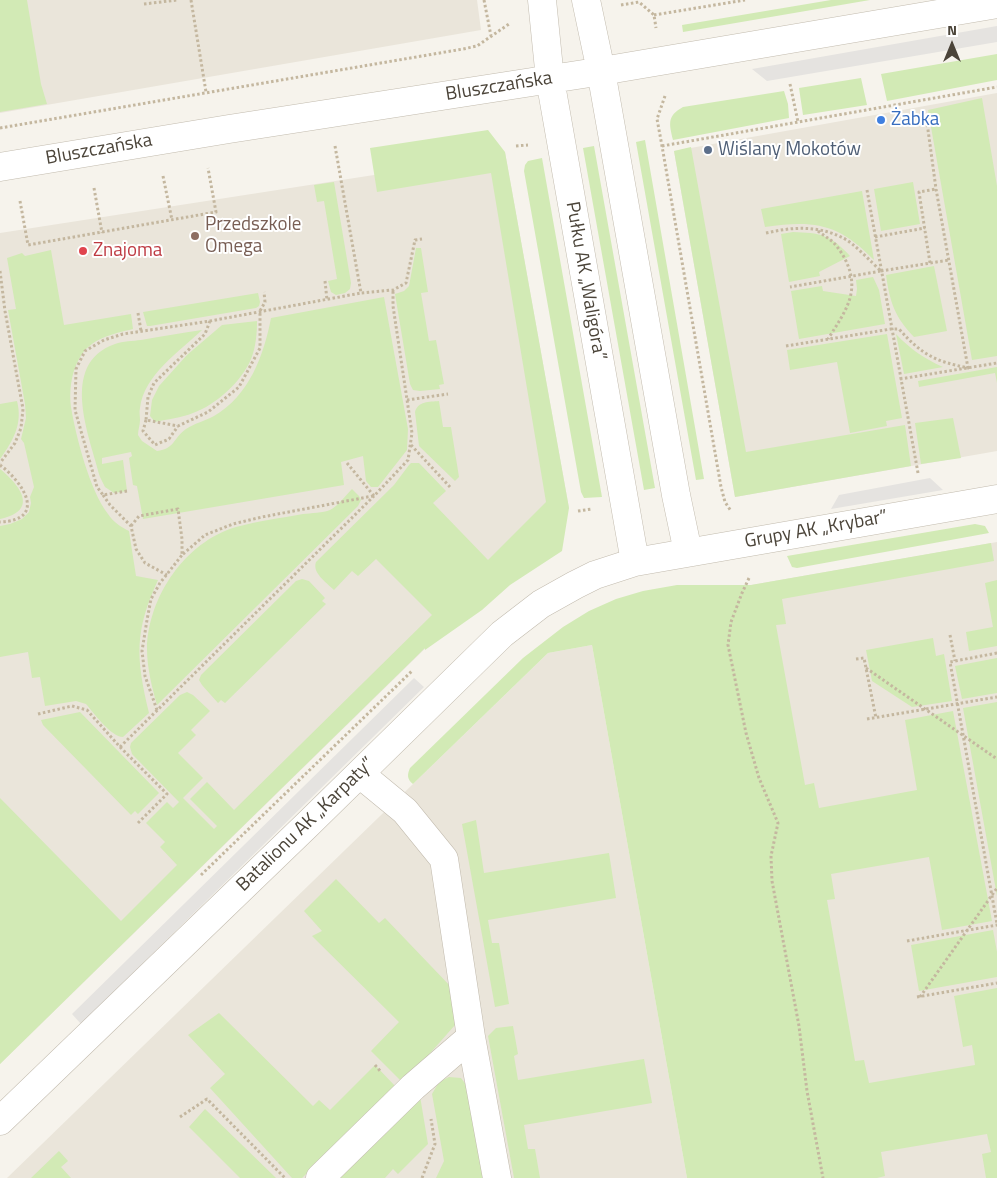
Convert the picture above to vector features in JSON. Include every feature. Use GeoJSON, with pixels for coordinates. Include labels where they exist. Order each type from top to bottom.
{"type":"FeatureCollection","features":[{"type":"Feature","properties":{"kind":"street","name":"Pułku AK „Waligóra”"},"geometry":{"type":"LineString","coordinates":[[542,0],[550,79],[635,562]]}},
{"type":"Feature","properties":{"kind":"street"},"geometry":{"type":"LineString","coordinates":[[586,0],[601,71],[688,552]]}},
{"type":"Feature","properties":{"kind":"street","name":"Bluszczańska"},"geometry":{"type":"LineString","coordinates":[[0,167],[601,71],[997,4]]}},
{"type":"Feature","properties":{"kind":"street","name":"Grupy AK „Krybar”"},"geometry":{"type":"LineString","coordinates":[[635,562],[997,499]]}},
{"type":"Feature","properties":{"kind":"street","name":"Batalionu AK „Karpaty”"},"geometry":{"type":"LineString","coordinates":[[0,1121],[510,628],[541,604],[575,585],[635,562]]}},
{"type":"Feature","properties":{"kind":"street"},"geometry":{"type":"LineString","coordinates":[[360,774],[405,811],[444,858],[472,1037],[497,1178]]}},
{"type":"Feature","properties":{"kind":"street"},"geometry":{"type":"LineString","coordinates":[[320,1178],[425,1078],[472,1037]]}},
{"type":"Feature","properties":{"kind":"path"},"geometry":{"type":"LineString","coordinates":[[144,4],[177,0]]}},
{"type":"Feature","properties":{"kind":"path"},"geometry":{"type":"LineString","coordinates":[[191,0],[206,92]]}},
{"type":"Feature","properties":{"kind":"path"},"geometry":{"type":"LineString","coordinates":[[484,0],[491,36]]}},
{"type":"Feature","properties":{"kind":"path"},"geometry":{"type":"LineString","coordinates":[[622,5],[639,1],[654,15],[745,0]]}},
{"type":"Feature","properties":{"kind":"path"},"geometry":{"type":"LineString","coordinates":[[0,128],[463,49],[477,46],[511,22]]}},
{"type":"Feature","properties":{"kind":"path"},"geometry":{"type":"LineString","coordinates":[[790,84],[798,122]]}},
{"type":"Feature","properties":{"kind":"path"},"geometry":{"type":"LineString","coordinates":[[662,146],[997,87]]}},
{"type":"Feature","properties":{"kind":"path"},"geometry":{"type":"LineString","coordinates":[[664,89],[663,104],[658,119],[662,146],[720,487],[725,502],[735,514]]}},
{"type":"Feature","properties":{"kind":"path"},"geometry":{"type":"LineString","coordinates":[[330,114],[361,293]]}},
{"type":"Feature","properties":{"kind":"path"},"geometry":{"type":"LineString","coordinates":[[926,116],[936,189],[968,368]]}},
{"type":"Feature","properties":{"kind":"path"},"geometry":{"type":"LineString","coordinates":[[20,201],[28,245],[102,233],[216,212],[208,168]]}},
{"type":"Feature","properties":{"kind":"path"},"geometry":{"type":"LineString","coordinates":[[163,176],[172,220]]}},
{"type":"Feature","properties":{"kind":"path"},"geometry":{"type":"LineString","coordinates":[[94,188],[102,233]]}},
{"type":"Feature","properties":{"kind":"path"},"geometry":{"type":"LineString","coordinates":[[930,263],[919,192],[936,189]]}},
{"type":"Feature","properties":{"kind":"path"},"geometry":{"type":"LineString","coordinates":[[866,190],[918,474]]}},
{"type":"Feature","properties":{"kind":"path"},"geometry":{"type":"LineString","coordinates":[[766,233],[789,228],[815,229],[844,238],[881,271]]}},
{"type":"Feature","properties":{"kind":"path"},"geometry":{"type":"LineString","coordinates":[[875,236],[925,228]]}},
{"type":"Feature","properties":{"kind":"path"},"geometry":{"type":"LineString","coordinates":[[815,229],[835,243],[845,258],[851,277],[852,296],[828,339]]}},
{"type":"Feature","properties":{"kind":"path"},"geometry":{"type":"LineString","coordinates":[[167,575],[145,563],[136,549],[131,526],[110,505],[97,487],[75,410],[76,370],[85,351],[104,340],[122,334],[210,321],[361,293],[393,290],[406,283],[415,240],[422,239]]}},
{"type":"Feature","properties":{"kind":"path"},"geometry":{"type":"LineString","coordinates":[[790,287],[949,260]]}},
{"type":"Feature","properties":{"kind":"path"},"geometry":{"type":"LineString","coordinates":[[0,271],[5,311],[24,409],[22,428],[0,464],[10,473],[25,493],[28,504],[26,512],[18,518],[0,522]]}},
{"type":"Feature","properties":{"kind":"path"},"geometry":{"type":"LineString","coordinates":[[325,281],[327,300]]}},
{"type":"Feature","properties":{"kind":"path"},"geometry":{"type":"LineString","coordinates":[[120,747],[374,496],[408,460],[412,433],[393,306],[393,290]]}},
{"type":"Feature","properties":{"kind":"path"},"geometry":{"type":"LineString","coordinates":[[210,321],[205,334],[154,383],[148,397],[143,431],[155,445],[170,439],[178,426],[208,412],[239,387],[260,348],[260,311],[265,302],[264,292]]}},
{"type":"Feature","properties":{"kind":"path"},"geometry":{"type":"LineString","coordinates":[[138,313],[141,331]]}},
{"type":"Feature","properties":{"kind":"path"},"geometry":{"type":"LineString","coordinates":[[786,346],[899,329],[928,356],[944,363],[968,368]]}},
{"type":"Feature","properties":{"kind":"path"},"geometry":{"type":"LineString","coordinates":[[900,379],[997,363]]}},
{"type":"Feature","properties":{"kind":"path"},"geometry":{"type":"LineString","coordinates":[[407,400],[448,394]]}},
{"type":"Feature","properties":{"kind":"path"},"geometry":{"type":"LineString","coordinates":[[146,420],[178,426]]}},
{"type":"Feature","properties":{"kind":"path"},"geometry":{"type":"LineString","coordinates":[[411,444],[450,487]]}},
{"type":"Feature","properties":{"kind":"path"},"geometry":{"type":"LineString","coordinates":[[346,463],[374,496]]}},
{"type":"Feature","properties":{"kind":"path"},"geometry":{"type":"LineString","coordinates":[[103,494],[127,491]]}},
{"type":"Feature","properties":{"kind":"path"},"geometry":{"type":"LineString","coordinates":[[157,710],[145,676],[142,651],[151,598],[182,555],[205,535],[233,524],[374,496]]}},
{"type":"Feature","properties":{"kind":"path"},"geometry":{"type":"LineString","coordinates":[[131,526],[139,516],[178,509],[182,555]]}},
{"type":"Feature","properties":{"kind":"path"},"geometry":{"type":"LineString","coordinates":[[752,573],[731,622],[728,645],[746,733],[759,778],[778,823],[771,856],[772,881],[799,1026],[823,1178]]}},
{"type":"Feature","properties":{"kind":"path"},"geometry":{"type":"LineString","coordinates":[[950,635],[955,661]]}},
{"type":"Feature","properties":{"kind":"path"},"geometry":{"type":"LineString","coordinates":[[907,941],[997,925],[950,662],[997,653]]}},
{"type":"Feature","properties":{"kind":"path"},"geometry":{"type":"LineString","coordinates":[[856,659],[864,658],[876,718]]}},
{"type":"Feature","properties":{"kind":"path"},"geometry":{"type":"LineString","coordinates":[[866,668],[997,759]]}},
{"type":"Feature","properties":{"kind":"path"},"geometry":{"type":"LineString","coordinates":[[867,719],[997,697]]}},
{"type":"Feature","properties":{"kind":"path"},"geometry":{"type":"LineString","coordinates":[[38,714],[72,706],[87,710],[120,747],[167,794],[137,824]]}},
{"type":"Feature","properties":{"kind":"path"},"geometry":{"type":"LineString","coordinates":[[997,888],[919,997],[997,983]]}},
{"type":"Feature","properties":{"kind":"path"},"geometry":{"type":"LineString","coordinates":[[422,1178],[435,1144],[425,1078]]}},
{"type":"Feature","properties":{"kind":"path"},"geometry":{"type":"LineString","coordinates":[[180,1117],[207,1099],[285,1178]]}},
{"type":"Feature","properties":{"kind":"shaded area"},"geometry":{"type":"Polygon","coordinates":[[[0,0],[477,0],[481,30],[0,113],[0,0]]]}},
{"type":"Feature","properties":{"kind":"shaded area"},"geometry":{"type":"Polygon","coordinates":[[[997,26],[997,42],[767,81],[752,69],[997,26]]]}},
{"type":"Feature","properties":{"kind":"shaded area"},"geometry":{"type":"Polygon","coordinates":[[[997,93],[997,451],[735,497],[674,151],[997,93]]]}},
{"type":"Feature","properties":{"kind":"shaded area"},"geometry":{"type":"Polygon","coordinates":[[[505,152],[569,508],[0,1064],[0,233],[374,175],[505,152]]]}},
{"type":"Feature","properties":{"kind":"shaded area"},"geometry":{"type":"Polygon","coordinates":[[[930,478],[943,490],[831,509],[839,495],[930,478]]]}},
{"type":"Feature","properties":{"kind":"shaded area"},"geometry":{"type":"Polygon","coordinates":[[[997,542],[997,1178],[856,1178],[751,585],[997,542]]]}},
{"type":"Feature","properties":{"kind":"shaded area"},"geometry":{"type":"Polygon","coordinates":[[[592,645],[687,1178],[7,1178],[548,653],[592,645]]]}},
{"type":"Feature","properties":{"kind":"shaded area"},"geometry":{"type":"Polygon","coordinates":[[[414,678],[424,687],[81,1024],[72,1014],[414,678]]]}},
{"type":"Feature","properties":{"kind":"green space"},"geometry":{"type":"Polygon","coordinates":[[[0,0],[27,0],[41,84],[47,104],[0,112],[0,0]]]}},
{"type":"Feature","properties":{"kind":"green space"},"geometry":{"type":"Polygon","coordinates":[[[831,0],[870,0],[683,32],[682,25],[831,0]]]}},
{"type":"Feature","properties":{"kind":"green space"},"geometry":{"type":"Polygon","coordinates":[[[997,54],[997,80],[887,101],[881,74],[997,54]]]}},
{"type":"Feature","properties":{"kind":"green space"},"geometry":{"type":"Polygon","coordinates":[[[861,78],[867,105],[803,115],[799,88],[861,78]]]}},
{"type":"Feature","properties":{"kind":"green space"},"geometry":{"type":"Polygon","coordinates":[[[784,91],[788,104],[789,118],[673,140],[670,120],[683,107],[784,91]]]}},
{"type":"Feature","properties":{"kind":"green space"},"geometry":{"type":"Polygon","coordinates":[[[982,98],[997,186],[997,356],[972,360],[928,110],[982,98]]]}},
{"type":"Feature","properties":{"kind":"green space"},"geometry":{"type":"Polygon","coordinates":[[[488,130],[505,152],[569,508],[562,551],[510,585],[482,610],[425,650],[425,648],[0,1064],[0,798],[121,921],[177,865],[160,847],[165,842],[146,823],[167,802],[173,808],[179,802],[132,754],[131,743],[180,695],[187,692],[193,695],[210,711],[191,730],[196,735],[178,753],[203,778],[183,798],[214,829],[217,826],[190,799],[207,782],[234,810],[432,615],[376,559],[358,576],[352,571],[334,590],[318,574],[315,566],[316,562],[394,485],[411,463],[419,463],[446,491],[433,503],[488,560],[546,502],[491,173],[377,192],[370,148],[488,130]]]}},
{"type":"Feature","properties":{"kind":"green space"},"geometry":{"type":"Polygon","coordinates":[[[645,140],[704,479],[696,480],[636,142],[645,140]]]}},
{"type":"Feature","properties":{"kind":"green space"},"geometry":{"type":"Polygon","coordinates":[[[594,146],[655,488],[644,490],[583,148],[594,146]]]}},
{"type":"Feature","properties":{"kind":"green space"},"geometry":{"type":"Polygon","coordinates":[[[691,147],[746,452],[905,425],[911,466],[735,497],[674,151],[691,147]]]}},
{"type":"Feature","properties":{"kind":"green space"},"geometry":{"type":"Polygon","coordinates":[[[542,158],[602,497],[584,498],[581,492],[524,171],[528,161],[542,158]]]}},
{"type":"Feature","properties":{"kind":"green space"},"geometry":{"type":"Polygon","coordinates":[[[334,182],[351,283],[350,289],[345,293],[336,295],[331,292],[328,281],[337,279],[324,201],[317,202],[314,185],[334,182]]]}},
{"type":"Feature","properties":{"kind":"green space"},"geometry":{"type":"Polygon","coordinates":[[[913,182],[920,224],[881,231],[874,189],[913,182]]]}},
{"type":"Feature","properties":{"kind":"green space"},"geometry":{"type":"Polygon","coordinates":[[[862,191],[874,260],[849,238],[837,231],[824,227],[798,224],[765,227],[761,209],[862,191]]]}},
{"type":"Feature","properties":{"kind":"green space"},"geometry":{"type":"Polygon","coordinates":[[[793,232],[824,236],[836,243],[850,256],[819,272],[820,276],[789,282],[781,234],[793,232]]]}},
{"type":"Feature","properties":{"kind":"green space"},"geometry":{"type":"Polygon","coordinates":[[[416,248],[421,248],[428,292],[421,293],[429,341],[436,340],[444,384],[439,385],[440,389],[420,391],[413,390],[410,384],[395,294],[404,291],[409,286],[416,248]]]}},
{"type":"Feature","properties":{"kind":"green space"},"geometry":{"type":"Polygon","coordinates":[[[51,250],[64,325],[131,314],[133,329],[103,338],[89,346],[84,352],[74,370],[70,395],[73,419],[80,448],[95,492],[110,517],[129,531],[136,576],[158,580],[150,598],[141,630],[140,660],[149,713],[123,737],[108,729],[86,704],[76,701],[45,706],[40,677],[32,678],[28,652],[0,657],[0,526],[22,519],[29,512],[30,497],[34,487],[24,443],[21,439],[26,418],[25,404],[8,310],[16,309],[7,258],[22,253],[25,256],[51,250]]]}},
{"type":"Feature","properties":{"kind":"green space"},"geometry":{"type":"Polygon","coordinates":[[[934,266],[947,331],[914,337],[902,323],[894,309],[886,275],[934,266]]]}},
{"type":"Feature","properties":{"kind":"green space"},"geometry":{"type":"Polygon","coordinates":[[[873,277],[879,290],[885,324],[799,339],[791,291],[822,286],[823,291],[856,296],[856,280],[873,277]]]}},
{"type":"Feature","properties":{"kind":"green space"},"geometry":{"type":"Polygon","coordinates":[[[258,293],[260,302],[256,308],[150,326],[147,326],[143,312],[258,293]]]}},
{"type":"Feature","properties":{"kind":"green space"},"geometry":{"type":"Polygon","coordinates":[[[384,297],[408,429],[407,450],[378,487],[371,487],[366,481],[363,456],[341,462],[344,485],[143,519],[137,486],[133,485],[129,458],[132,456],[131,452],[102,458],[102,464],[123,460],[127,491],[114,493],[105,487],[100,477],[90,442],[82,403],[83,384],[87,368],[98,354],[121,342],[202,330],[164,364],[148,385],[143,396],[138,435],[142,441],[157,451],[163,450],[171,446],[186,429],[214,416],[226,408],[246,386],[259,360],[271,318],[384,297]]]}},
{"type":"Feature","properties":{"kind":"green space"},"geometry":{"type":"Polygon","coordinates":[[[257,321],[256,340],[251,359],[235,384],[202,409],[179,417],[155,422],[150,416],[152,400],[159,386],[187,355],[222,325],[257,321]]]}},
{"type":"Feature","properties":{"kind":"green space"},"geometry":{"type":"Polygon","coordinates":[[[887,334],[902,418],[886,421],[887,426],[850,433],[837,362],[790,370],[787,350],[887,334]]]}},
{"type":"Feature","properties":{"kind":"green space"},"geometry":{"type":"Polygon","coordinates":[[[896,334],[918,353],[943,367],[904,374],[896,334]]]}},
{"type":"Feature","properties":{"kind":"green space"},"geometry":{"type":"Polygon","coordinates":[[[997,367],[997,383],[995,373],[919,387],[918,381],[997,367]]]}},
{"type":"Feature","properties":{"kind":"green space"},"geometry":{"type":"Polygon","coordinates":[[[17,401],[19,417],[16,432],[0,459],[0,404],[17,401]]]}},
{"type":"Feature","properties":{"kind":"green space"},"geometry":{"type":"Polygon","coordinates":[[[439,401],[443,427],[451,427],[459,477],[455,481],[419,446],[416,408],[424,403],[439,401]]]}},
{"type":"Feature","properties":{"kind":"green space"},"geometry":{"type":"Polygon","coordinates":[[[953,418],[961,458],[921,464],[915,423],[953,418]]]}},
{"type":"Feature","properties":{"kind":"green space"},"geometry":{"type":"Polygon","coordinates":[[[0,469],[20,490],[23,504],[12,515],[0,519],[0,469]]]}},
{"type":"Feature","properties":{"kind":"green space"},"geometry":{"type":"Polygon","coordinates":[[[352,489],[361,500],[358,506],[157,705],[148,663],[149,629],[154,610],[162,592],[186,558],[218,534],[236,527],[330,510],[352,489]]]}},
{"type":"Feature","properties":{"kind":"green space"},"geometry":{"type":"Polygon","coordinates":[[[975,524],[985,526],[989,533],[797,568],[792,567],[787,556],[975,524]]]}},
{"type":"Feature","properties":{"kind":"green space"},"geometry":{"type":"Polygon","coordinates":[[[991,543],[994,561],[782,599],[786,624],[776,625],[805,785],[814,783],[819,808],[917,790],[905,720],[953,711],[992,921],[942,930],[929,857],[831,874],[835,899],[827,900],[855,1061],[864,1060],[869,1083],[975,1065],[972,1045],[963,1047],[954,996],[997,988],[997,1178],[986,1178],[982,1154],[991,1152],[987,1134],[881,1152],[885,1176],[877,1178],[687,1178],[592,645],[548,653],[413,784],[408,777],[410,768],[523,658],[563,627],[589,611],[616,599],[643,591],[677,585],[751,585],[991,543]]]}},
{"type":"Feature","properties":{"kind":"green space"},"geometry":{"type":"Polygon","coordinates":[[[302,579],[309,581],[325,598],[322,601],[326,604],[225,703],[221,700],[218,703],[202,685],[199,680],[201,675],[296,581],[302,579]]]}},
{"type":"Feature","properties":{"kind":"green space"},"geometry":{"type":"Polygon","coordinates":[[[997,580],[997,646],[969,651],[966,632],[993,627],[985,583],[997,580]]]}},
{"type":"Feature","properties":{"kind":"green space"},"geometry":{"type":"Polygon","coordinates":[[[933,638],[936,656],[944,654],[952,701],[912,707],[872,681],[866,650],[933,638]]]}},
{"type":"Feature","properties":{"kind":"green space"},"geometry":{"type":"Polygon","coordinates":[[[997,658],[997,693],[962,699],[955,666],[997,658]]]}},
{"type":"Feature","properties":{"kind":"green space"},"geometry":{"type":"Polygon","coordinates":[[[997,702],[997,896],[963,708],[997,702]]]}},
{"type":"Feature","properties":{"kind":"green space"},"geometry":{"type":"Polygon","coordinates":[[[80,712],[159,793],[138,814],[135,811],[131,815],[43,725],[41,720],[80,712]]]}},
{"type":"Feature","properties":{"kind":"green space"},"geometry":{"type":"Polygon","coordinates":[[[476,820],[484,873],[609,853],[616,898],[488,920],[492,943],[499,943],[509,1004],[495,1007],[462,824],[476,820]]]}},
{"type":"Feature","properties":{"kind":"green space"},"geometry":{"type":"Polygon","coordinates":[[[336,879],[379,923],[385,918],[453,989],[456,1004],[455,1025],[425,1059],[400,1080],[371,1051],[399,1022],[312,936],[322,931],[304,911],[336,879]]]}},
{"type":"Feature","properties":{"kind":"green space"},"geometry":{"type":"Polygon","coordinates":[[[993,930],[997,952],[997,977],[919,991],[911,945],[993,930]]]}},
{"type":"Feature","properties":{"kind":"green space"},"geometry":{"type":"Polygon","coordinates":[[[219,1013],[313,1106],[319,1100],[330,1110],[375,1065],[395,1086],[302,1178],[292,1178],[210,1088],[225,1074],[188,1035],[219,1013]]]}},
{"type":"Feature","properties":{"kind":"green space"},"geometry":{"type":"Polygon","coordinates":[[[513,1026],[518,1054],[514,1056],[518,1080],[644,1059],[652,1103],[524,1125],[528,1149],[535,1149],[540,1178],[514,1178],[488,1036],[496,1028],[513,1026]]]}},
{"type":"Feature","properties":{"kind":"green space"},"geometry":{"type":"Polygon","coordinates":[[[449,1077],[461,1078],[467,1086],[484,1178],[436,1178],[444,1161],[432,1094],[439,1082],[449,1077]]]}},
{"type":"Feature","properties":{"kind":"green space"},"geometry":{"type":"Polygon","coordinates":[[[420,1096],[428,1144],[398,1174],[393,1169],[385,1178],[337,1178],[420,1096]]]}},
{"type":"Feature","properties":{"kind":"green space"},"geometry":{"type":"Polygon","coordinates":[[[205,1109],[276,1178],[240,1178],[189,1127],[205,1109]]]}},
{"type":"Feature","properties":{"kind":"green space"},"geometry":{"type":"Polygon","coordinates":[[[59,1151],[68,1161],[61,1167],[71,1178],[31,1178],[59,1151]]]}},
{"type":"Feature","properties":{"kind":"place","name":"Żabka"},"geometry":{"type":"Point","coordinates":[881,120]}},
{"type":"Feature","properties":{"kind":"place","name":"Wiślany Mokotów"},"geometry":{"type":"Point","coordinates":[708,150]}},
{"type":"Feature","properties":{"kind":"place","name":"Przedszkole Omega"},"geometry":{"type":"Point","coordinates":[195,236]}},
{"type":"Feature","properties":{"kind":"place","name":"Znajoma"},"geometry":{"type":"Point","coordinates":[83,251]}}]}
